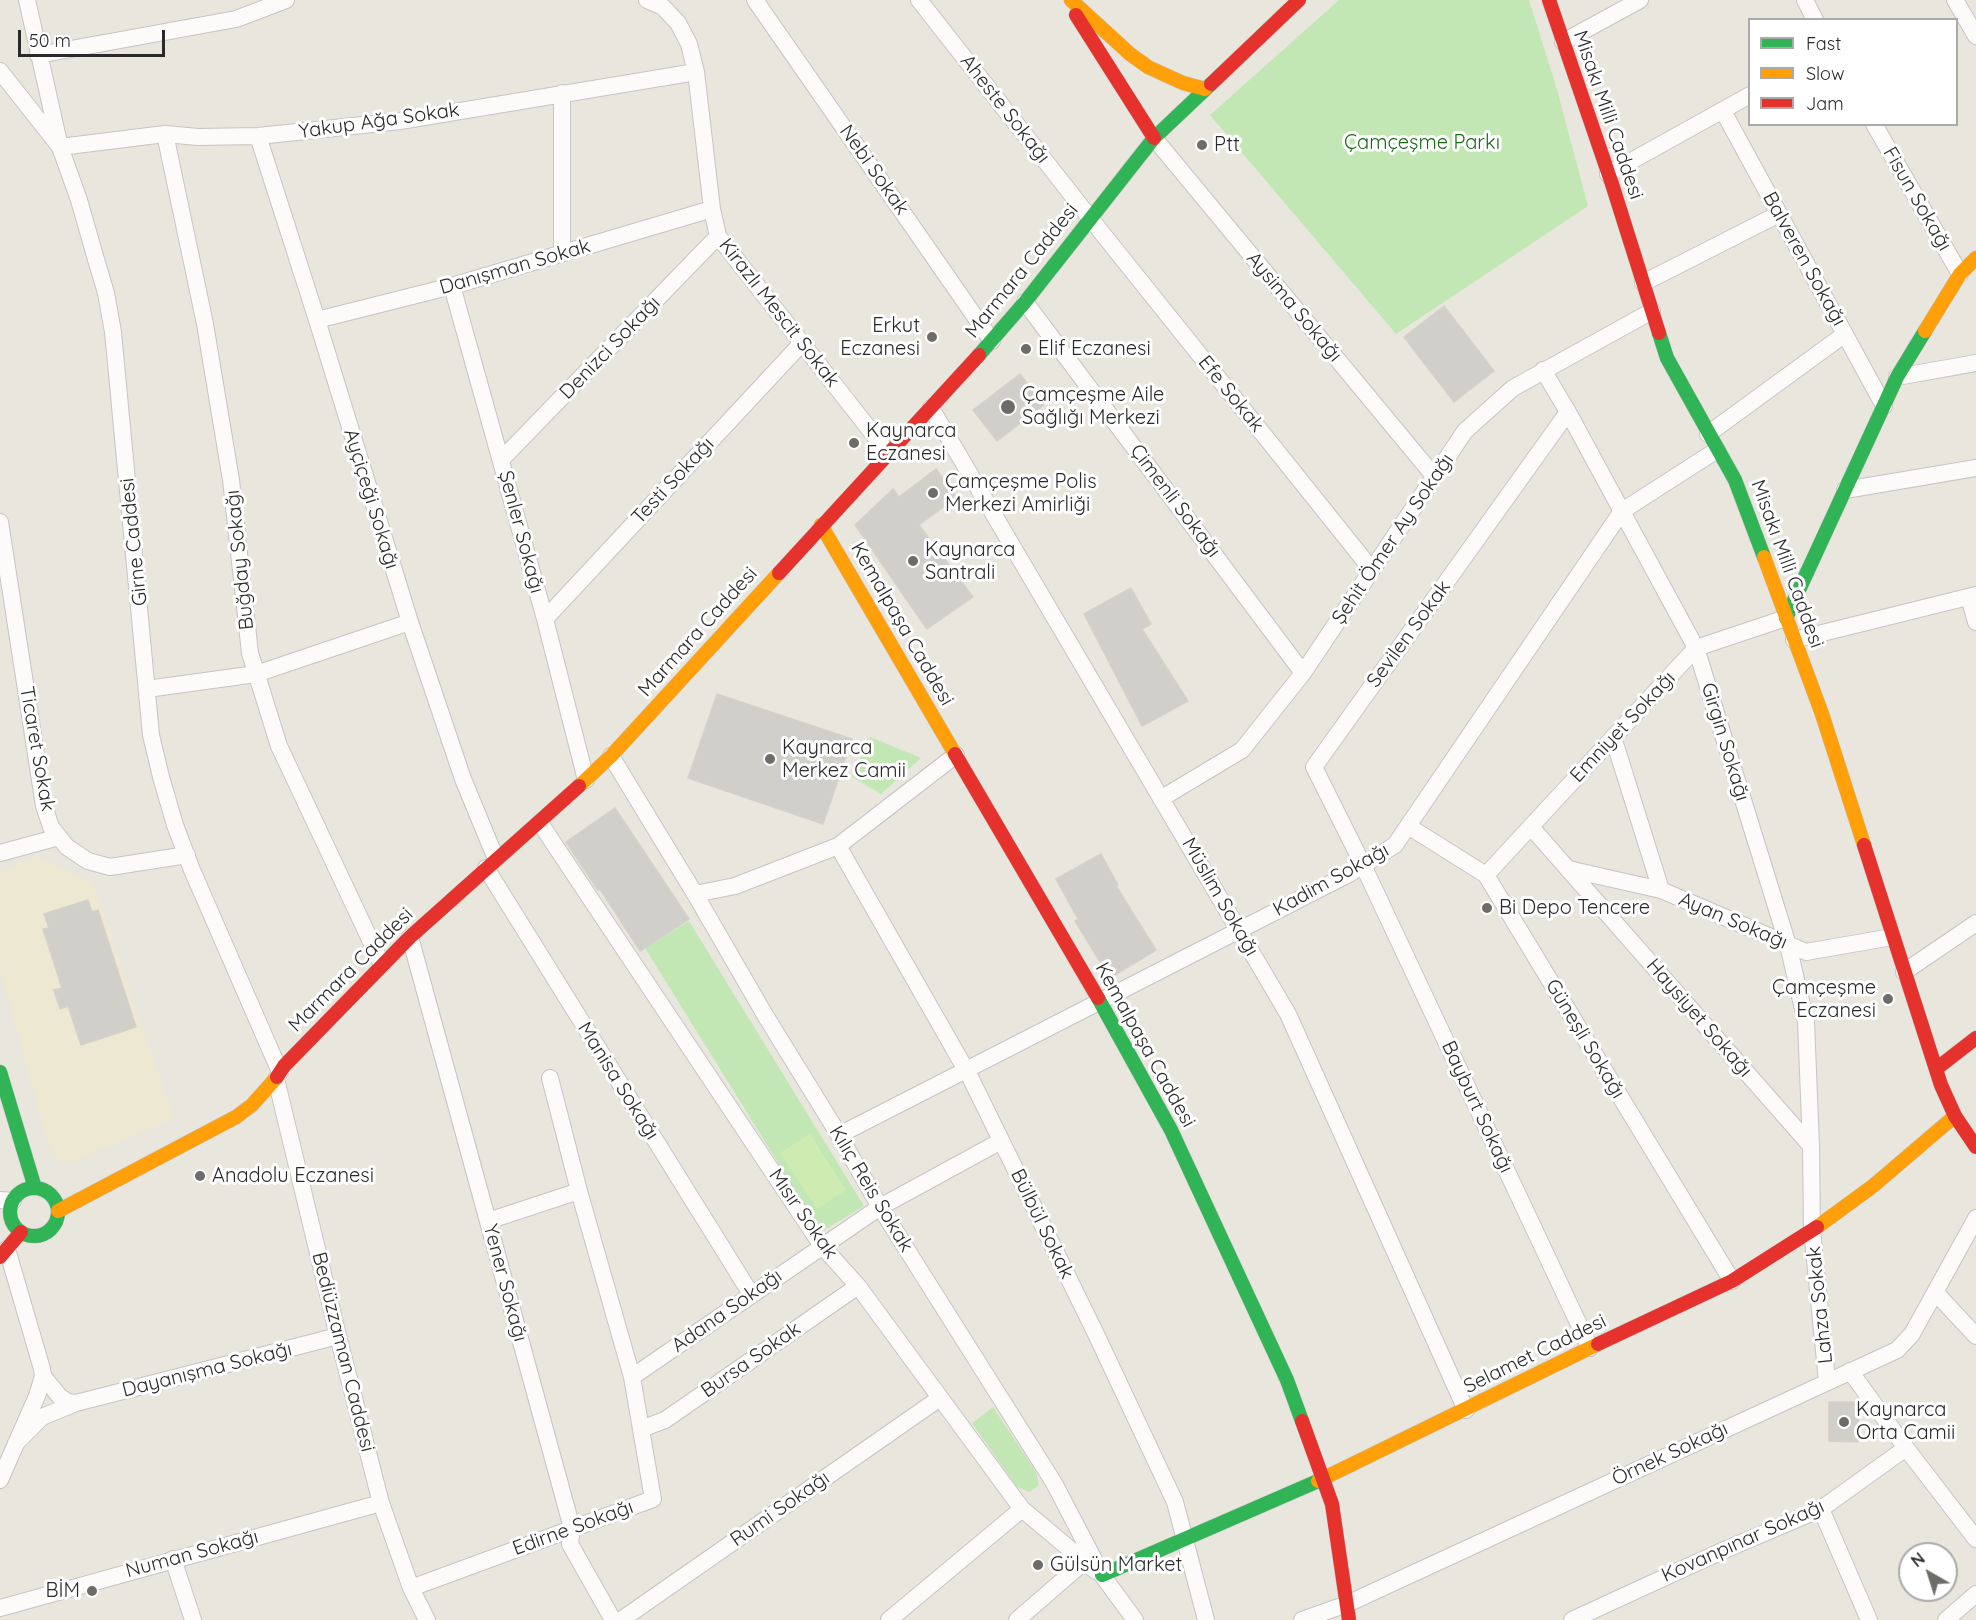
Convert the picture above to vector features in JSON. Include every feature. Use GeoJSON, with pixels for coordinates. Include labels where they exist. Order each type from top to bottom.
{"type":"FeatureCollection","features":[{"type":"Feature","properties":{"kind":"street","name":"Girne Caddesi"},"geometry":{"type":"LineString","coordinates":[[27,0],[60,147],[101,274],[113,332],[151,735],[161,777],[187,855],[278,1076]]}},
{"type":"Feature","properties":{"kind":"street"},"geometry":{"type":"LineString","coordinates":[[38,55],[236,19],[285,0]]}},
{"type":"Feature","properties":{"kind":"street","name":"Kirazlı Mescit Sokak"},"geometry":{"type":"LineString","coordinates":[[647,0],[663,7],[678,23],[689,44],[696,72],[712,209],[718,236],[888,453]]}},
{"type":"Feature","properties":{"kind":"street","name":"Nebi Sokak"},"geometry":{"type":"LineString","coordinates":[[755,0],[992,341]]}},
{"type":"Feature","properties":{"kind":"street","name":"Aheste Sokağı"},"geometry":{"type":"LineString","coordinates":[[919,0],[1090,218]]}},
{"type":"Feature","properties":{"kind":"street"},"geometry":{"type":"LineString","coordinates":[[1069,0],[1148,67],[1183,83],[1205,89]]}},
{"type":"Feature","properties":{"kind":"street"},"geometry":{"type":"LineString","coordinates":[[1069,0],[1154,138]]}},
{"type":"Feature","properties":{"kind":"street","name":"Misakı Milli Caddesi"},"geometry":{"type":"LineString","coordinates":[[1549,0],[1667,358],[1735,480],[1821,714],[1936,1069],[1955,1116],[1976,1147]]}},
{"type":"Feature","properties":{"kind":"street"},"geometry":{"type":"LineString","coordinates":[[1563,42],[1640,0]]}},
{"type":"Feature","properties":{"kind":"street"},"geometry":{"type":"LineString","coordinates":[[1805,0],[1814,18]]}},
{"type":"Feature","properties":{"kind":"street"},"geometry":{"type":"LineString","coordinates":[[1955,0],[1976,36]]}},
{"type":"Feature","properties":{"kind":"street","name":"Marmara Caddesi"},"geometry":{"type":"LineString","coordinates":[[58,1212],[236,1117],[252,1105],[382,965],[491,863],[540,823],[611,756],[992,341],[1154,138],[1290,3]]}},
{"type":"Feature","properties":{"kind":"street"},"geometry":{"type":"LineString","coordinates":[[0,71],[60,147]]}},
{"type":"Feature","properties":{"kind":"street","name":"Yakup Ağa Sokak"},"geometry":{"type":"LineString","coordinates":[[60,147],[165,134],[198,137],[258,136],[400,121],[696,72]]}},
{"type":"Feature","properties":{"kind":"street"},"geometry":{"type":"LineString","coordinates":[[562,93],[562,253]]}},
{"type":"Feature","properties":{"kind":"street"},"geometry":{"type":"LineString","coordinates":[[1608,174],[1748,96]]}},
{"type":"Feature","properties":{"kind":"street","name":"Balveren Sokağı"},"geometry":{"type":"LineString","coordinates":[[1723,111],[1884,406]]}},
{"type":"Feature","properties":{"kind":"street","name":"Fisun Sokağı"},"geometry":{"type":"LineString","coordinates":[[1875,126],[1960,274]]}},
{"type":"Feature","properties":{"kind":"street","name":"Buğday Sokağı"},"geometry":{"type":"LineString","coordinates":[[165,134],[205,324],[231,480],[250,653],[279,746],[382,965]]}},
{"type":"Feature","properties":{"kind":"street","name":"Ayçiçeği Sokağı"},"geometry":{"type":"LineString","coordinates":[[258,136],[410,622],[491,863]]}},
{"type":"Feature","properties":{"kind":"street","name":"Aysima Sokağı"},"geometry":{"type":"LineString","coordinates":[[1154,138],[1434,476]]}},
{"type":"Feature","properties":{"kind":"street","name":"Danışman Sokak"},"geometry":{"type":"LineString","coordinates":[[317,320],[452,286],[712,209]]}},
{"type":"Feature","properties":{"kind":"street"},"geometry":{"type":"LineString","coordinates":[[1643,283],[1779,214]]}},
{"type":"Feature","properties":{"kind":"street","name":"Efe Sokak"},"geometry":{"type":"LineString","coordinates":[[1090,218],[1372,570]]}},
{"type":"Feature","properties":{"kind":"street","name":"Denizci Sokağı"},"geometry":{"type":"LineString","coordinates":[[501,460],[718,236]]}},
{"type":"Feature","properties":{"kind":"street"},"geometry":{"type":"LineString","coordinates":[[1786,618],[1897,377],[1960,274],[1976,258]]}},
{"type":"Feature","properties":{"kind":"street","name":"Şenler Sokağı"},"geometry":{"type":"LineString","coordinates":[[452,286],[545,619],[586,780]]}},
{"type":"Feature","properties":{"kind":"street","name":"Çimenli Sokağı"},"geometry":{"type":"LineString","coordinates":[[1025,302],[1303,672]]}},
{"type":"Feature","properties":{"kind":"street","name":"Şehit Ömer Ay Sokağı"},"geometry":{"type":"LineString","coordinates":[[1162,798],[1242,750],[1303,672],[1465,431],[1514,388],[1652,311]]}},
{"type":"Feature","properties":{"kind":"street"},"geometry":{"type":"LineString","coordinates":[[1708,434],[1845,334]]}},
{"type":"Feature","properties":{"kind":"street","name":"Testi Sokağı"},"geometry":{"type":"LineString","coordinates":[[545,619],[802,343]]}},
{"type":"Feature","properties":{"kind":"street"},"geometry":{"type":"LineString","coordinates":[[1897,377],[1976,363]]}},
{"type":"Feature","properties":{"kind":"street","name":"Girgin Sokağı"},"geometry":{"type":"LineString","coordinates":[[1543,370],[1696,648],[1788,945],[1806,1022],[1811,1146]]}},
{"type":"Feature","properties":{"kind":"street","name":"Müslim Sokağı"},"geometry":{"type":"LineString","coordinates":[[931,408],[1288,1014],[1466,1410]]}},
{"type":"Feature","properties":{"kind":"street","name":"Sevilen Sokak"},"geometry":{"type":"LineString","coordinates":[[1363,865],[1314,767],[1568,412]]}},
{"type":"Feature","properties":{"kind":"street","name":"Kadim Sokağı"},"geometry":{"type":"LineString","coordinates":[[839,1135],[1363,865],[1395,845],[1622,511],[1718,450]]}},
{"type":"Feature","properties":{"kind":"street"},"geometry":{"type":"LineString","coordinates":[[1845,490],[1976,468]]}},
{"type":"Feature","properties":{"kind":"street","name":"Ticaret Sokak"},"geometry":{"type":"LineString","coordinates":[[0,522],[44,806],[51,827],[67,846],[88,861],[110,867],[187,855]]}},
{"type":"Feature","properties":{"kind":"street","name":"Kemalpaşa Caddesi"},"geometry":{"type":"LineString","coordinates":[[821,525],[1100,1001],[1171,1130],[1287,1380],[1332,1504],[1348,1612]]}},
{"type":"Feature","properties":{"kind":"street"},"geometry":{"type":"LineString","coordinates":[[1794,640],[1972,596],[1976,622]]}},
{"type":"Feature","properties":{"kind":"street","name":"Emniyet Sokağı"},"geometry":{"type":"LineString","coordinates":[[1486,875],[1696,648],[1786,618]]}},
{"type":"Feature","properties":{"kind":"street"},"geometry":{"type":"LineString","coordinates":[[147,689],[256,674],[410,622]]}},
{"type":"Feature","properties":{"kind":"street","name":"Ayan Sokağı"},"geometry":{"type":"LineString","coordinates":[[1613,737],[1661,891],[1806,952],[1892,937]]}},
{"type":"Feature","properties":{"kind":"street"},"geometry":{"type":"LineString","coordinates":[[695,894],[735,886],[838,846],[956,755]]}},
{"type":"Feature","properties":{"kind":"street","name":"Kılıç Reis Sokak"},"geometry":{"type":"LineString","coordinates":[[611,756],[880,1207],[1054,1483],[1102,1575],[1134,1620]]}},
{"type":"Feature","properties":{"kind":"street","name":"Mısır Sokak"},"geometry":{"type":"LineString","coordinates":[[540,823],[822,1246],[858,1286],[1022,1509],[1102,1575]]}},
{"type":"Feature","properties":{"kind":"street","name":"Güneşli Sokağı"},"geometry":{"type":"LineString","coordinates":[[1408,826],[1486,875],[1732,1281]]}},
{"type":"Feature","properties":{"kind":"street","name":"Haysiyet Sokağı"},"geometry":{"type":"LineString","coordinates":[[1531,827],[1811,1146]]}},
{"type":"Feature","properties":{"kind":"street"},"geometry":{"type":"LineString","coordinates":[[0,853],[59,837]]}},
{"type":"Feature","properties":{"kind":"street","name":"Bülbül Sokak"},"geometry":{"type":"LineString","coordinates":[[838,846],[966,1070],[1095,1332],[1175,1502],[1206,1620]]}},
{"type":"Feature","properties":{"kind":"street","name":"Manisa Sokağı"},"geometry":{"type":"LineString","coordinates":[[491,863],[751,1294]]}},
{"type":"Feature","properties":{"kind":"street","name":"Bayburt Sokağı"},"geometry":{"type":"LineString","coordinates":[[1363,865],[1590,1348]]}},
{"type":"Feature","properties":{"kind":"street"},"geometry":{"type":"LineString","coordinates":[[1568,869],[1661,891]]}},
{"type":"Feature","properties":{"kind":"street"},"geometry":{"type":"LineString","coordinates":[[1904,972],[1976,922]]}},
{"type":"Feature","properties":{"kind":"street","name":"Yener Sokağı"},"geometry":{"type":"LineString","coordinates":[[410,938],[572,1528],[570,1544],[613,1620]]}},
{"type":"Feature","properties":{"kind":"street"},"geometry":{"type":"LineString","coordinates":[[1936,1069],[1976,1038]]}},
{"type":"Feature","properties":{"kind":"street"},"geometry":{"type":"LineString","coordinates":[[0,1072],[35,1188]]}},
{"type":"Feature","properties":{"kind":"street","name":"Bediüzzaman Caddesi"},"geometry":{"type":"LineString","coordinates":[[278,1076],[338,1336],[381,1503],[411,1588],[427,1620]]}},
{"type":"Feature","properties":{"kind":"street","name":"Edirne Sokağı"},"geometry":{"type":"LineString","coordinates":[[411,1588],[653,1499],[632,1377],[579,1191],[550,1078]]}},
{"type":"Feature","properties":{"kind":"street","name":"Selamet Caddesi"},"geometry":{"type":"LineString","coordinates":[[1102,1575],[1323,1479],[1732,1281],[1812,1230],[1873,1186],[1955,1116]]}},
{"type":"Feature","properties":{"kind":"street","name":"Adana Sokağı"},"geometry":{"type":"LineString","coordinates":[[632,1377],[880,1207],[1001,1141]]}},
{"type":"Feature","properties":{"kind":"street"},"geometry":{"type":"LineString","coordinates":[[1811,1146],[1812,1230]]}},
{"type":"Feature","properties":{"kind":"street"},"geometry":{"type":"LineString","coordinates":[[35,1188],[49,1193],[54,1198],[58,1212],[54,1226],[49,1231],[35,1236],[21,1232],[13,1221],[6,1201],[22,1191],[35,1188]]}},
{"type":"Feature","properties":{"kind":"street"},"geometry":{"type":"LineString","coordinates":[[488,1221],[579,1191]]}},
{"type":"Feature","properties":{"kind":"street","name":"Örnek Sokağı"},"geometry":{"type":"LineString","coordinates":[[1302,1620],[1348,1612],[1827,1381],[1897,1350],[1912,1334],[1976,1218]]}},
{"type":"Feature","properties":{"kind":"street","name":"Lahza Sokak"},"geometry":{"type":"LineString","coordinates":[[1812,1230],[1827,1381]]}},
{"type":"Feature","properties":{"kind":"street"},"geometry":{"type":"LineString","coordinates":[[0,1480],[37,1396],[43,1376],[3,1253],[21,1232]]}},
{"type":"Feature","properties":{"kind":"street","name":"Bursa Sokak"},"geometry":{"type":"LineString","coordinates":[[641,1429],[665,1420],[858,1286]]}},
{"type":"Feature","properties":{"kind":"street"},"geometry":{"type":"LineString","coordinates":[[1935,1292],[1976,1336]]}},
{"type":"Feature","properties":{"kind":"street","name":"Dayanışma Sokağı"},"geometry":{"type":"LineString","coordinates":[[16,1443],[42,1417],[76,1403],[338,1336]]}},
{"type":"Feature","properties":{"kind":"street"},"geometry":{"type":"LineString","coordinates":[[1850,1371],[1976,1539]]}},
{"type":"Feature","properties":{"kind":"street"},"geometry":{"type":"LineString","coordinates":[[43,1376],[60,1397],[68,1402],[76,1403]]}},
{"type":"Feature","properties":{"kind":"street","name":"Rumi Sokağı"},"geometry":{"type":"LineString","coordinates":[[621,1620],[940,1398]]}},
{"type":"Feature","properties":{"kind":"street","name":"Kovanpınar Sokağı"},"geometry":{"type":"LineString","coordinates":[[1572,1620],[1598,1614],[1722,1551],[1821,1509],[1906,1448]]}},
{"type":"Feature","properties":{"kind":"street","name":"Numan Sokağı"},"geometry":{"type":"LineString","coordinates":[[1,1606],[381,1503]]}},
{"type":"Feature","properties":{"kind":"street"},"geometry":{"type":"LineString","coordinates":[[889,1620],[1022,1509]]}},
{"type":"Feature","properties":{"kind":"street"},"geometry":{"type":"LineString","coordinates":[[1821,1509],[1869,1620]]}},
{"type":"Feature","properties":{"kind":"street"},"geometry":{"type":"LineString","coordinates":[[173,1559],[193,1620]]}},
{"type":"Feature","properties":{"kind":"street"},"geometry":{"type":"LineString","coordinates":[[1017,1620],[1085,1561]]}},
{"type":"Feature","properties":{"kind":"street"},"geometry":{"type":"LineString","coordinates":[[1946,1620],[1976,1594]]}},
{"type":"Feature","properties":{"kind":"shaded area"},"geometry":{"type":"Polygon","coordinates":[[[36,856],[94,884],[174,1119],[69,1163],[57,1158],[48,1145],[0,969],[0,872],[36,856]]]}},
{"type":"Feature","properties":{"kind":"green space","name":"Çamçeşme Parkı"},"geometry":{"type":"Polygon","coordinates":[[[1339,0],[1529,0],[1556,86],[1588,206],[1396,334],[1210,115],[1339,0]]]}},
{"type":"Feature","properties":{"kind":"green space"},"geometry":{"type":"Polygon","coordinates":[[[870,737],[921,758],[881,794],[852,777],[870,737]]]}},
{"type":"Feature","properties":{"kind":"green space"},"geometry":{"type":"Polygon","coordinates":[[[689,921],[864,1206],[821,1232],[645,948],[689,921]]]}},
{"type":"Feature","properties":{"kind":"green space"},"geometry":{"type":"Polygon","coordinates":[[[810,1134],[846,1190],[817,1209],[780,1153],[810,1134]]]}},
{"type":"Feature","properties":{"kind":"green space"},"geometry":{"type":"Polygon","coordinates":[[[993,1407],[1036,1472],[1039,1485],[1030,1492],[1017,1487],[972,1423],[993,1407]]]}},
{"type":"Feature","properties":{"kind":"building"},"geometry":{"type":"Polygon","coordinates":[[[1444,306],[1494,371],[1454,402],[1404,337],[1444,306]]]}},
{"type":"Feature","properties":{"kind":"building","name":"Çamçeşme Aile Sağlığı Merkezi"},"geometry":{"type":"Polygon","coordinates":[[[1020,374],[1044,405],[997,441],[973,410],[1020,374]]]}},
{"type":"Feature","properties":{"kind":"building","name":"Kaynarca Santrali"},"geometry":{"type":"Polygon","coordinates":[[[936,469],[957,497],[919,525],[973,597],[927,629],[855,525],[893,489],[899,497],[936,469]]]}},
{"type":"Feature","properties":{"kind":"building"},"geometry":{"type":"Polygon","coordinates":[[[1131,588],[1151,624],[1142,629],[1188,701],[1142,726],[1084,614],[1131,588]]]}},
{"type":"Feature","properties":{"kind":"building","name":"Kaynarca Merkez Camii"},"geometry":{"type":"Polygon","coordinates":[[[717,694],[852,739],[823,824],[688,778],[717,694]]]}},
{"type":"Feature","properties":{"kind":"building"},"geometry":{"type":"Polygon","coordinates":[[[615,808],[689,919],[640,951],[566,842],[615,808]]]}},
{"type":"Feature","properties":{"kind":"building"},"geometry":{"type":"Polygon","coordinates":[[[1101,854],[1118,885],[1116,886],[1156,950],[1110,978],[1075,921],[1078,919],[1056,879],[1101,854]]]}},
{"type":"Feature","properties":{"kind":"building"},"geometry":{"type":"Polygon","coordinates":[[[88,900],[92,912],[98,910],[136,1027],[81,1045],[68,1006],[60,1009],[54,990],[62,988],[43,929],[49,928],[44,914],[88,900]]]}},
{"type":"Feature","properties":{"kind":"building","name":"Kaynarca Orta Camii"},"geometry":{"type":"Polygon","coordinates":[[[1829,1402],[1859,1402],[1858,1442],[1829,1441],[1829,1402]]]}},
{"type":"Feature","properties":{"kind":"traffic: fast"},"geometry":{"type":"LineString","coordinates":[[979,355],[1025,302],[1154,138],[1211,84]]}},
{"type":"Feature","properties":{"kind":"traffic: fast"},"geometry":{"type":"LineString","coordinates":[[1786,618],[1897,377],[1925,331]]}},
{"type":"Feature","properties":{"kind":"traffic: fast"},"geometry":{"type":"LineString","coordinates":[[1659,333],[1667,358],[1735,480],[1764,557]]}},
{"type":"Feature","properties":{"kind":"traffic: fast"},"geometry":{"type":"LineString","coordinates":[[1098,998],[1171,1130],[1287,1380],[1302,1421]]}},
{"type":"Feature","properties":{"kind":"traffic: fast"},"geometry":{"type":"LineString","coordinates":[[0,1072],[35,1188]]}},
{"type":"Feature","properties":{"kind":"traffic: fast"},"geometry":{"type":"LineString","coordinates":[[34,1188],[51,1195],[58,1212],[51,1229],[34,1236],[17,1229],[10,1212],[17,1195],[34,1188]]}},
{"type":"Feature","properties":{"kind":"traffic: fast"},"geometry":{"type":"LineString","coordinates":[[1102,1575],[1318,1481]]}},
{"type":"Feature","properties":{"kind":"traffic: slow"},"geometry":{"type":"LineString","coordinates":[[1071,0],[1130,54],[1148,67],[1183,83],[1205,89]]}},
{"type":"Feature","properties":{"kind":"traffic: slow"},"geometry":{"type":"LineString","coordinates":[[1925,331],[1960,274],[1976,258]]}},
{"type":"Feature","properties":{"kind":"traffic: slow"},"geometry":{"type":"LineString","coordinates":[[821,525],[955,754]]}},
{"type":"Feature","properties":{"kind":"traffic: slow"},"geometry":{"type":"LineString","coordinates":[[1764,557],[1822,714],[1864,845]]}},
{"type":"Feature","properties":{"kind":"traffic: slow"},"geometry":{"type":"LineString","coordinates":[[579,786],[611,756],[779,573]]}},
{"type":"Feature","properties":{"kind":"traffic: slow"},"geometry":{"type":"LineString","coordinates":[[58,1211],[236,1117],[252,1105],[277,1077]]}},
{"type":"Feature","properties":{"kind":"traffic: slow"},"geometry":{"type":"LineString","coordinates":[[1817,1227],[1873,1186],[1955,1116]]}},
{"type":"Feature","properties":{"kind":"traffic: slow"},"geometry":{"type":"LineString","coordinates":[[1318,1481],[1598,1344]]}},
{"type":"Feature","properties":{"kind":"traffic: jam"},"geometry":{"type":"LineString","coordinates":[[1211,84],[1299,0]]}},
{"type":"Feature","properties":{"kind":"traffic: jam"},"geometry":{"type":"LineString","coordinates":[[1549,0],[1612,184],[1659,333]]}},
{"type":"Feature","properties":{"kind":"traffic: jam"},"geometry":{"type":"LineString","coordinates":[[1076,15],[1154,138]]}},
{"type":"Feature","properties":{"kind":"traffic: jam"},"geometry":{"type":"LineString","coordinates":[[779,573],[979,355]]}},
{"type":"Feature","properties":{"kind":"traffic: jam"},"geometry":{"type":"LineString","coordinates":[[955,754],[1098,998]]}},
{"type":"Feature","properties":{"kind":"traffic: jam"},"geometry":{"type":"LineString","coordinates":[[277,1077],[284,1066],[410,937],[579,786]]}},
{"type":"Feature","properties":{"kind":"traffic: jam"},"geometry":{"type":"LineString","coordinates":[[1864,845],[1941,1085],[1955,1116],[1976,1147]]}},
{"type":"Feature","properties":{"kind":"traffic: jam"},"geometry":{"type":"LineString","coordinates":[[1936,1069],[1976,1038]]}},
{"type":"Feature","properties":{"kind":"traffic: jam"},"geometry":{"type":"LineString","coordinates":[[1598,1344],[1732,1281],[1817,1227]]}},
{"type":"Feature","properties":{"kind":"traffic: jam"},"geometry":{"type":"LineString","coordinates":[[0,1257],[21,1232]]}},
{"type":"Feature","properties":{"kind":"traffic: jam"},"geometry":{"type":"LineString","coordinates":[[1302,1421],[1332,1504],[1349,1620]]}},
{"type":"Feature","properties":{"kind":"place","name":"Ptt"},"geometry":{"type":"Point","coordinates":[1202,145]}},
{"type":"Feature","properties":{"kind":"place","name":"Erkut Eczanesi"},"geometry":{"type":"Point","coordinates":[932,337]}},
{"type":"Feature","properties":{"kind":"place","name":"Elif Eczanesi"},"geometry":{"type":"Point","coordinates":[1026,349]}},
{"type":"Feature","properties":{"kind":"place","name":"Çamçeşme Aile Sağlığı Merkezi"},"geometry":{"type":"Point","coordinates":[1008,407]}},
{"type":"Feature","properties":{"kind":"place","name":"Kaynarca Eczanesi"},"geometry":{"type":"Point","coordinates":[854,443]}},
{"type":"Feature","properties":{"kind":"place","name":"Çamçeşme Polis Merkezi Amirliği"},"geometry":{"type":"Point","coordinates":[933,493]}},
{"type":"Feature","properties":{"kind":"place","name":"Kaynarca Santrali"},"geometry":{"type":"Point","coordinates":[913,561]}},
{"type":"Feature","properties":{"kind":"place","name":"Kaynarca Merkez Camii"},"geometry":{"type":"Point","coordinates":[770,759]}},
{"type":"Feature","properties":{"kind":"place","name":"Bi Depo Tencere"},"geometry":{"type":"Point","coordinates":[1487,908]}},
{"type":"Feature","properties":{"kind":"place","name":"Çamçeşme Eczanesi"},"geometry":{"type":"Point","coordinates":[1888,999]}},
{"type":"Feature","properties":{"kind":"place","name":"Anadolu Eczanesi"},"geometry":{"type":"Point","coordinates":[200,1176]}},
{"type":"Feature","properties":{"kind":"place","name":"Kaynarca Orta Camii"},"geometry":{"type":"Point","coordinates":[1844,1422]}},
{"type":"Feature","properties":{"kind":"place","name":"Gülsün Market"},"geometry":{"type":"Point","coordinates":[1038,1565]}},
{"type":"Feature","properties":{"kind":"place","name":"BİM"},"geometry":{"type":"Point","coordinates":[92,1591]}}]}
